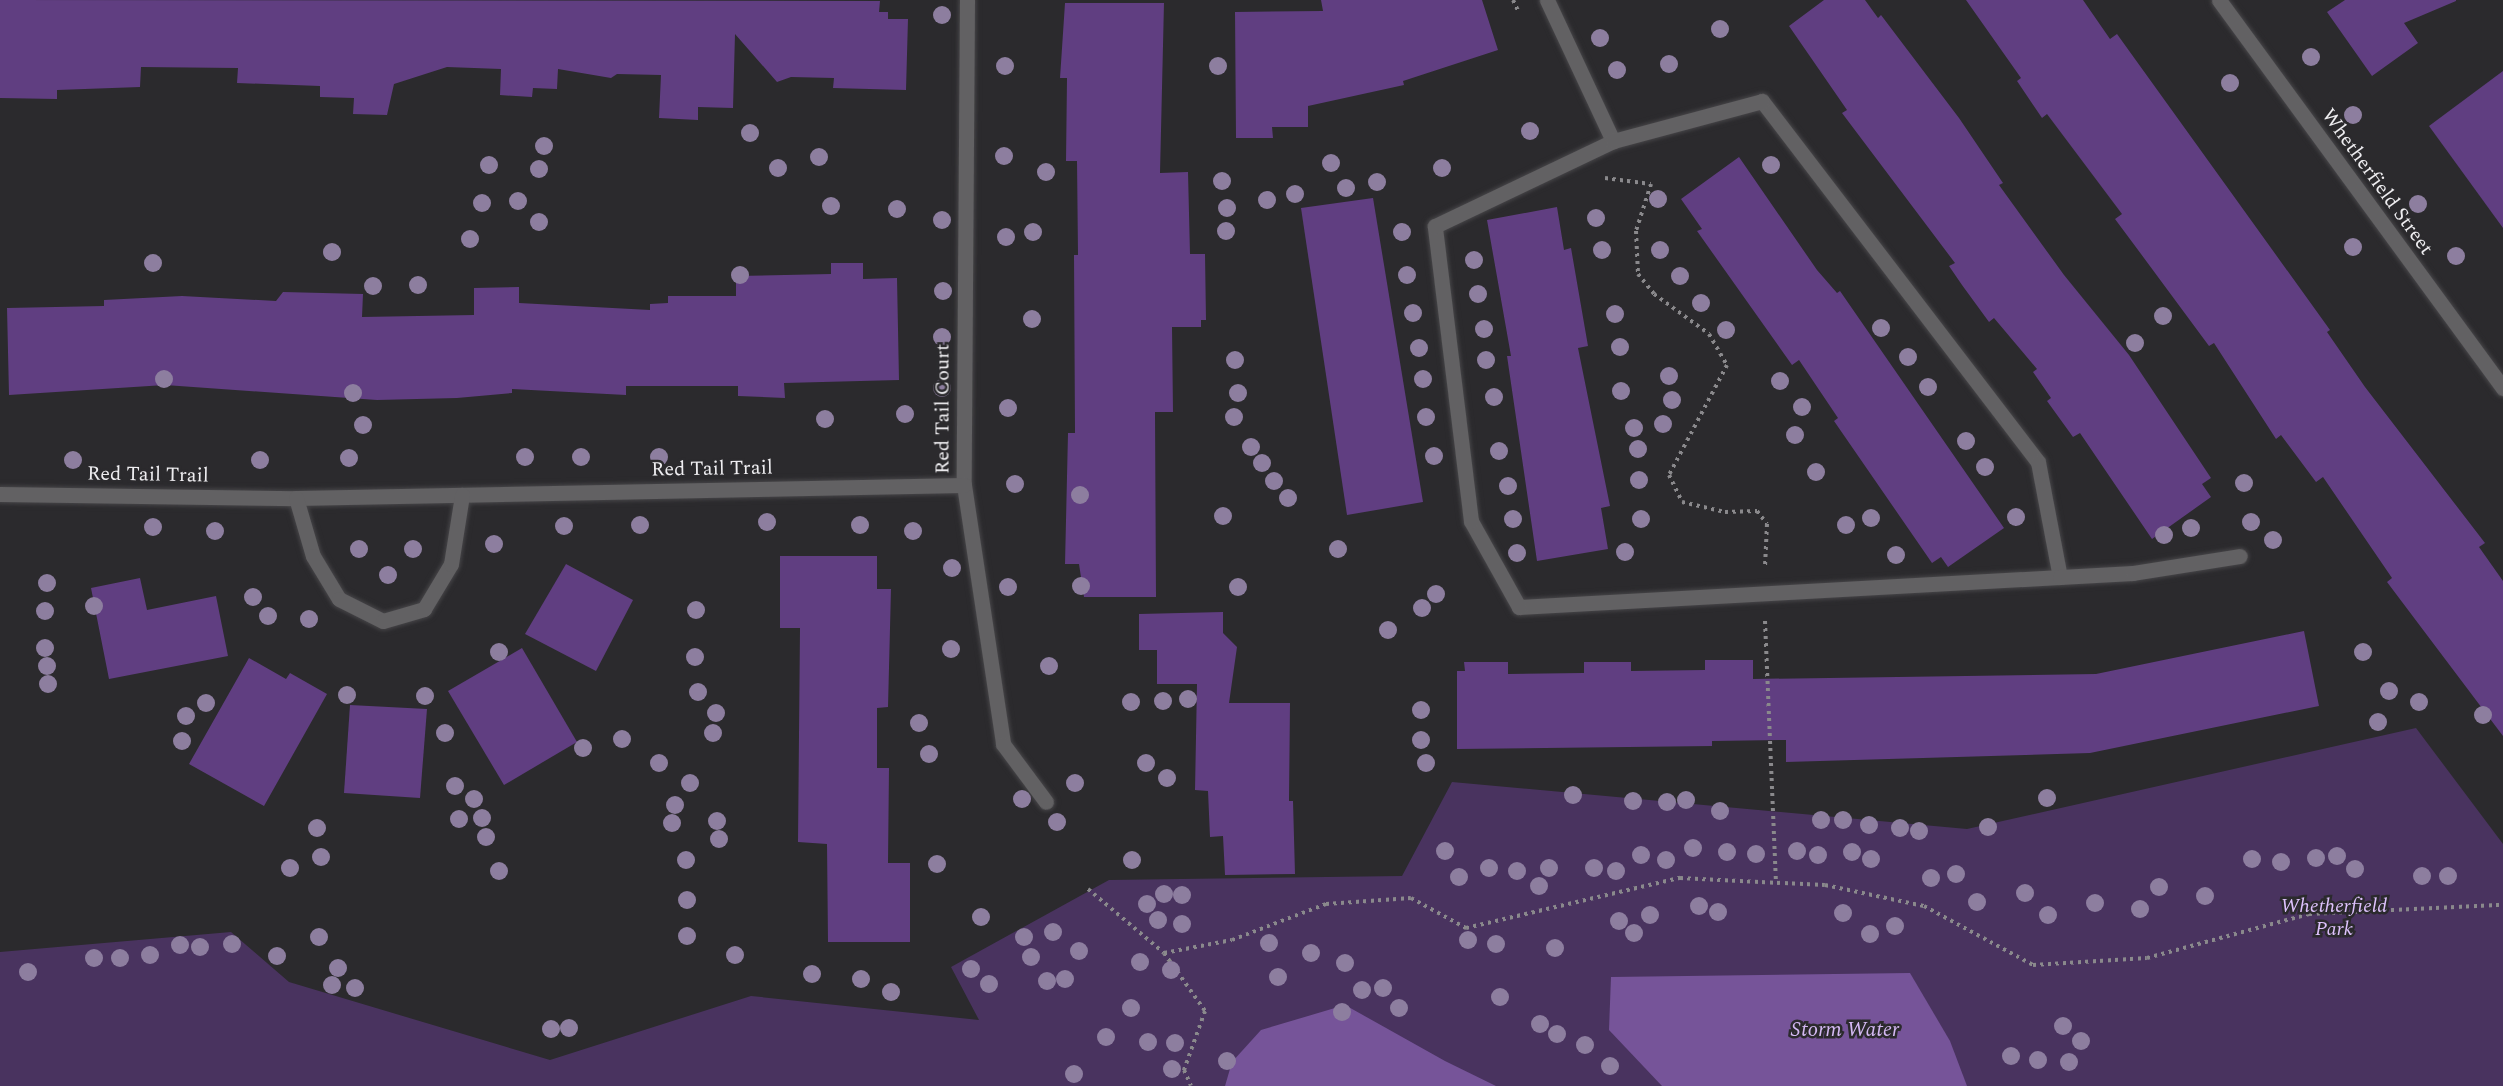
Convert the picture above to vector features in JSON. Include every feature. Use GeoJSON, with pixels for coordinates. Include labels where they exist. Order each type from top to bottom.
{"type":"FeatureCollection","features":[{"type":"Feature","properties":{"kind":"street","name":"Red Tail Court"},"geometry":{"type":"LineString","coordinates":[[967,0],[964,485],[1003,744],[1046,802]]}},
{"type":"Feature","properties":{"kind":"street"},"geometry":{"type":"LineString","coordinates":[[1547,0],[1613,141]]}},
{"type":"Feature","properties":{"kind":"street","name":"Whetherfield Street"},"geometry":{"type":"LineString","coordinates":[[2219,0],[2503,388]]}},
{"type":"Feature","properties":{"kind":"street"},"geometry":{"type":"LineString","coordinates":[[2060,577],[2038,462],[1762,101],[1613,141],[1435,226],[1471,521],[1519,607],[2133,573],[2240,556]]}},
{"type":"Feature","properties":{"kind":"street","name":"Red Tail Trail"},"geometry":{"type":"LineString","coordinates":[[0,494],[296,498],[964,485]]}},
{"type":"Feature","properties":{"kind":"street"},"geometry":{"type":"LineString","coordinates":[[296,498],[313,556],[339,599],[383,621],[424,609],[451,564],[462,495]]}},
{"type":"Feature","properties":{"kind":"path"},"geometry":{"type":"LineString","coordinates":[[1513,0],[1522,20]]}},
{"type":"Feature","properties":{"kind":"path"},"geometry":{"type":"LineString","coordinates":[[1587,153],[1602,177],[1651,184],[1636,231],[1638,274],[1654,294],[1709,334],[1727,365],[1669,475],[1682,502],[1725,512],[1757,511],[1767,524],[1764,593],[1776,883]]}},
{"type":"Feature","properties":{"kind":"path"},"geometry":{"type":"LineString","coordinates":[[1164,953],[1232,940],[1326,904],[1411,898],[1466,928],[1680,878],[1825,885],[1924,906],[2033,965],[2147,958],[2309,914],[2503,905]]}},
{"type":"Feature","properties":{"kind":"path"},"geometry":{"type":"LineString","coordinates":[[1088,889],[1164,953],[1205,1011],[1184,1070],[1191,1086]]}},
{"type":"Feature","properties":{"kind":"green space","name":"Whetherfield Park"},"geometry":{"type":"Polygon","coordinates":[[[2416,728],[2503,844],[2503,1086],[0,1086],[0,952],[231,932],[289,982],[550,1060],[751,996],[979,1020],[951,967],[1109,880],[1402,876],[1452,782],[1967,829],[2416,728]]]}},
{"type":"Feature","properties":{"kind":"water","name":"Storm Water"},"geometry":{"type":"Polygon","coordinates":[[[1910,973],[1950,1041],[1967,1086],[1662,1086],[1609,1030],[1611,977],[1910,973]]]}},
{"type":"Feature","properties":{"kind":"water"},"geometry":{"type":"Polygon","coordinates":[[[1345,1005],[1445,1061],[1496,1086],[1225,1086],[1232,1062],[1261,1030],[1345,1005]]]}},
{"type":"Feature","properties":{"kind":"building"},"geometry":{"type":"Polygon","coordinates":[[[0,0],[880,1],[879,12],[888,12],[888,19],[908,19],[906,90],[833,88],[834,78],[791,77],[777,82],[735,34],[733,108],[698,107],[698,120],[659,118],[661,75],[617,74],[611,78],[558,69],[557,89],[533,88],[532,97],[500,95],[501,69],[447,67],[394,84],[387,115],[353,114],[354,98],[320,97],[320,86],[237,83],[238,68],[141,67],[140,87],[57,90],[57,99],[0,98],[0,0]]]}},
{"type":"Feature","properties":{"kind":"building"},"geometry":{"type":"Polygon","coordinates":[[[1321,0],[1482,0],[1498,50],[1403,81],[1404,85],[1308,106],[1308,127],[1272,127],[1273,138],[1236,138],[1235,12],[1323,11],[1321,0]]]}},
{"type":"Feature","properties":{"kind":"building"},"geometry":{"type":"Polygon","coordinates":[[[1824,0],[1865,0],[1878,18],[1881,15],[1959,118],[2003,183],[1999,185],[2064,275],[2129,355],[2211,478],[2202,484],[2211,497],[2152,539],[2080,433],[2073,437],[2047,401],[2051,398],[2033,372],[2037,369],[1994,318],[1989,322],[1962,285],[1949,266],[1955,263],[1842,113],[1847,110],[1789,26],[1824,0]]]}},
{"type":"Feature","properties":{"kind":"building"},"geometry":{"type":"Polygon","coordinates":[[[1966,0],[2083,0],[2110,39],[2117,34],[2330,330],[2327,332],[2365,387],[2485,543],[2479,547],[2503,581],[2503,736],[2387,582],[2392,578],[2323,477],[2316,482],[2281,435],[2276,439],[2214,343],[2209,346],[2115,219],[2122,214],[2047,114],[2042,118],[2017,81],[2021,78],[1966,0]]]}},
{"type":"Feature","properties":{"kind":"building"},"geometry":{"type":"Polygon","coordinates":[[[2345,0],[2456,1],[2404,23],[2418,43],[2372,76],[2327,12],[2345,0]]]}},
{"type":"Feature","properties":{"kind":"building"},"geometry":{"type":"Polygon","coordinates":[[[1065,3],[1164,3],[1160,173],[1188,172],[1190,254],[1205,254],[1206,320],[1201,320],[1201,327],[1172,327],[1173,412],[1155,412],[1156,597],[1084,597],[1079,564],[1065,564],[1068,433],[1075,433],[1074,255],[1078,255],[1077,161],[1066,161],[1067,78],[1060,78],[1065,3]]]}},
{"type":"Feature","properties":{"kind":"building"},"geometry":{"type":"Polygon","coordinates":[[[2503,71],[2503,228],[2429,126],[2503,71]]]}},
{"type":"Feature","properties":{"kind":"building"},"geometry":{"type":"Polygon","coordinates":[[[1739,157],[1817,270],[1837,293],[1840,291],[2004,528],[1948,567],[1941,557],[1932,563],[1834,421],[1838,418],[1799,360],[1792,365],[1697,231],[1702,229],[1681,199],[1739,157]]]}},
{"type":"Feature","properties":{"kind":"building"},"geometry":{"type":"Polygon","coordinates":[[[1373,198],[1423,502],[1347,515],[1301,208],[1373,198]]]}},
{"type":"Feature","properties":{"kind":"building"},"geometry":{"type":"Polygon","coordinates":[[[1557,207],[1564,250],[1571,248],[1588,346],[1578,348],[1610,506],[1601,508],[1608,549],[1537,561],[1507,356],[1511,356],[1487,220],[1557,207]]]}},
{"type":"Feature","properties":{"kind":"building"},"geometry":{"type":"Polygon","coordinates":[[[831,263],[863,263],[863,279],[897,278],[899,380],[784,383],[785,398],[738,396],[738,386],[626,386],[626,395],[512,389],[512,393],[457,398],[377,400],[165,385],[9,395],[7,308],[104,306],[104,300],[182,296],[276,301],[283,292],[363,294],[362,317],[474,315],[474,288],[519,287],[519,303],[650,310],[650,304],[668,303],[668,296],[736,296],[736,276],[831,274],[831,263]]]}},
{"type":"Feature","properties":{"kind":"building"},"geometry":{"type":"Polygon","coordinates":[[[780,556],[877,556],[877,589],[891,589],[888,707],[877,708],[877,768],[889,768],[888,863],[910,863],[910,942],[828,942],[827,844],[798,842],[800,628],[780,628],[780,556]]]}},
{"type":"Feature","properties":{"kind":"building"},"geometry":{"type":"Polygon","coordinates":[[[566,564],[633,600],[596,671],[525,634],[566,564]]]}},
{"type":"Feature","properties":{"kind":"building"},"geometry":{"type":"Polygon","coordinates":[[[140,578],[147,610],[216,596],[228,656],[109,679],[91,588],[140,578]]]}},
{"type":"Feature","properties":{"kind":"building"},"geometry":{"type":"Polygon","coordinates":[[[1223,612],[1223,633],[1237,647],[1229,703],[1290,703],[1289,801],[1293,801],[1295,874],[1225,875],[1223,836],[1210,837],[1208,791],[1195,790],[1197,684],[1157,684],[1157,650],[1139,650],[1139,614],[1223,612]]]}},
{"type":"Feature","properties":{"kind":"building"},"geometry":{"type":"Polygon","coordinates":[[[2304,631],[2319,706],[2090,753],[1786,762],[1786,740],[1712,741],[1712,746],[1457,749],[1457,671],[1465,671],[1464,662],[1508,662],[1508,674],[1584,673],[1584,662],[1631,662],[1631,671],[1705,670],[1705,660],[1753,660],[1753,679],[2096,674],[2304,631]]]}},
{"type":"Feature","properties":{"kind":"building"},"geometry":{"type":"Polygon","coordinates":[[[522,648],[577,742],[504,785],[448,691],[522,648]]]}},
{"type":"Feature","properties":{"kind":"building"},"geometry":{"type":"Polygon","coordinates":[[[249,658],[286,679],[290,673],[327,694],[264,806],[189,764],[249,658]]]}},
{"type":"Feature","properties":{"kind":"building"},"geometry":{"type":"Polygon","coordinates":[[[350,705],[427,709],[420,798],[344,793],[350,705]]]}}]}
